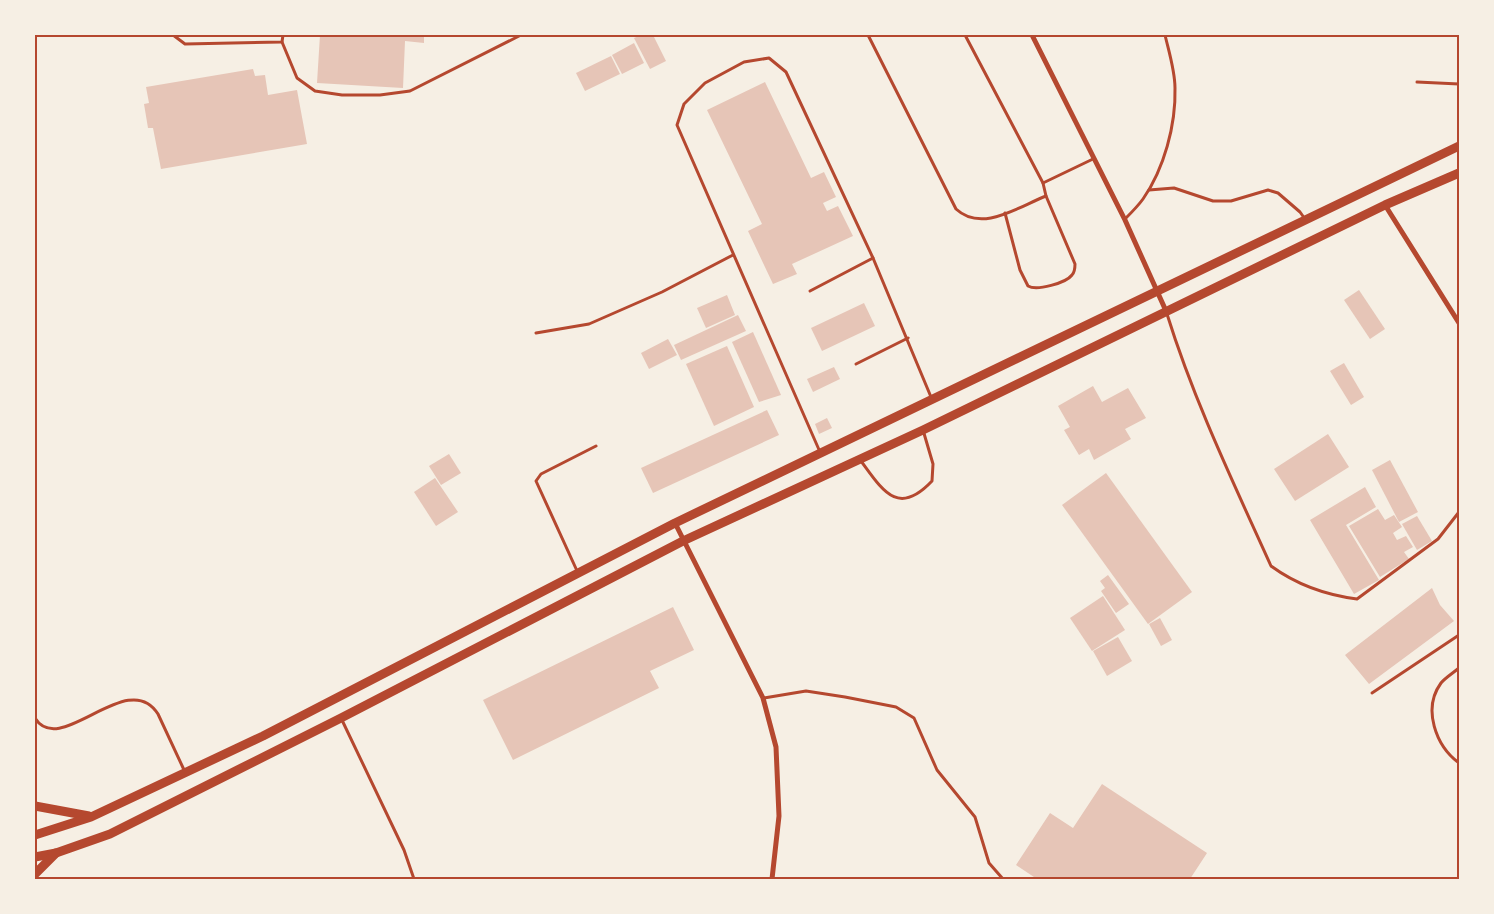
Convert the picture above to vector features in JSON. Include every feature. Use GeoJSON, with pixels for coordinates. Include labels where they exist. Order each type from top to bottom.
{"type":"FeatureCollection","features":[{"type":"Feature","properties":{"kind":"main road"},"geometry":{"type":"LineString","coordinates":[[35,835],[91,817],[263,736],[675,523],[1459,146]]}},
{"type":"Feature","properties":{"kind":"main road"},"geometry":{"type":"LineString","coordinates":[[35,857],[56,853],[110,834],[341,718],[683,540],[858,458],[923,430],[1386,205],[1459,173]]}},
{"type":"Feature","properties":{"kind":"main road"},"geometry":{"type":"LineString","coordinates":[[35,806],[91,817]]}},
{"type":"Feature","properties":{"kind":"main road"},"geometry":{"type":"LineString","coordinates":[[35,874],[56,853]]}},
{"type":"Feature","properties":{"kind":"street"},"geometry":{"type":"LineString","coordinates":[[1032,35],[1124,220],[1166,311]]}},
{"type":"Feature","properties":{"kind":"street"},"geometry":{"type":"LineString","coordinates":[[1386,205],[1459,323]]}},
{"type":"Feature","properties":{"kind":"street"},"geometry":{"type":"LineString","coordinates":[[675,523],[763,698],[776,746],[779,816],[772,879]]}},
{"type":"Feature","properties":{"kind":"lane"},"geometry":{"type":"LineString","coordinates":[[173,35],[185,44],[282,42]]}},
{"type":"Feature","properties":{"kind":"lane"},"geometry":{"type":"LineString","coordinates":[[283,35],[282,42],[297,78],[315,91],[342,95],[410,92],[521,35]]}},
{"type":"Feature","properties":{"kind":"lane"},"geometry":{"type":"LineString","coordinates":[[868,35],[956,209],[964,216],[982,221],[1046,196]]}},
{"type":"Feature","properties":{"kind":"lane"},"geometry":{"type":"LineString","coordinates":[[965,35],[1044,183],[1046,196],[1075,264],[1075,270],[1071,277],[1040,289],[1028,286],[1020,270],[1005,213]]}},
{"type":"Feature","properties":{"kind":"lane"},"geometry":{"type":"LineString","coordinates":[[1124,220],[1143,200],[1149,190],[1160,165],[1175,111],[1176,86],[1165,35]]}},
{"type":"Feature","properties":{"kind":"lane"},"geometry":{"type":"LineString","coordinates":[[821,453],[677,125],[684,104],[705,83],[744,62],[769,58],[786,72],[873,258],[933,400]]}},
{"type":"Feature","properties":{"kind":"lane"},"geometry":{"type":"LineString","coordinates":[[1417,82],[1459,84]]}},
{"type":"Feature","properties":{"kind":"lane"},"geometry":{"type":"LineString","coordinates":[[1044,183],[1093,159]]}},
{"type":"Feature","properties":{"kind":"lane"},"geometry":{"type":"LineString","coordinates":[[1149,190],[1174,188],[1213,201],[1231,201],[1268,190],[1278,192],[1300,212],[1305,220]]}},
{"type":"Feature","properties":{"kind":"lane"},"geometry":{"type":"LineString","coordinates":[[536,333],[590,324],[662,292],[733,255]]}},
{"type":"Feature","properties":{"kind":"lane"},"geometry":{"type":"LineString","coordinates":[[810,291],[873,258]]}},
{"type":"Feature","properties":{"kind":"lane"},"geometry":{"type":"LineString","coordinates":[[1166,311],[1180,356],[1259,540],[1272,566],[1289,579],[1327,593],[1357,599],[1438,539],[1459,512]]}},
{"type":"Feature","properties":{"kind":"lane"},"geometry":{"type":"LineString","coordinates":[[856,364],[908,338]]}},
{"type":"Feature","properties":{"kind":"lane"},"geometry":{"type":"LineString","coordinates":[[858,458],[884,492],[899,499],[921,493],[932,481],[932,464],[923,430]]}},
{"type":"Feature","properties":{"kind":"lane"},"geometry":{"type":"LineString","coordinates":[[578,573],[536,482],[541,474],[596,446]]}},
{"type":"Feature","properties":{"kind":"lane"},"geometry":{"type":"LineString","coordinates":[[1372,693],[1459,635]]}},
{"type":"Feature","properties":{"kind":"lane"},"geometry":{"type":"LineString","coordinates":[[1459,668],[1441,683],[1435,696],[1433,727],[1442,745],[1459,763]]}},
{"type":"Feature","properties":{"kind":"lane"},"geometry":{"type":"LineString","coordinates":[[763,698],[806,692],[845,696],[896,707],[914,718],[938,770],[975,816],[989,863],[1003,879]]}},
{"type":"Feature","properties":{"kind":"lane"},"geometry":{"type":"LineString","coordinates":[[35,718],[38,723],[46,727],[57,728],[69,725],[123,700],[136,698],[145,701],[154,707],[158,714],[186,773]]}},
{"type":"Feature","properties":{"kind":"lane"},"geometry":{"type":"LineString","coordinates":[[341,718],[404,850],[414,879]]}},
{"type":"Feature","properties":{"kind":"building"},"geometry":{"type":"Polygon","coordinates":[[[320,35],[424,35],[424,43],[405,41],[403,88],[317,83],[320,35]]]}},
{"type":"Feature","properties":{"kind":"building"},"geometry":{"type":"Polygon","coordinates":[[[641,35],[653,35],[666,61],[650,69],[634,38],[641,35]]]}},
{"type":"Feature","properties":{"kind":"building"},"geometry":{"type":"Polygon","coordinates":[[[634,43],[644,63],[622,74],[612,55],[634,43]]]}},
{"type":"Feature","properties":{"kind":"building"},"geometry":{"type":"Polygon","coordinates":[[[611,56],[620,74],[585,91],[576,73],[611,56]]]}},
{"type":"Feature","properties":{"kind":"building"},"geometry":{"type":"Polygon","coordinates":[[[253,69],[255,76],[265,75],[268,95],[297,90],[307,144],[161,169],[153,128],[148,128],[144,104],[149,103],[146,87],[253,69]]]}},
{"type":"Feature","properties":{"kind":"building"},"geometry":{"type":"Polygon","coordinates":[[[765,82],[811,178],[824,172],[836,197],[823,203],[827,211],[838,206],[853,236],[792,264],[797,274],[773,284],[748,231],[762,224],[707,110],[765,82]]]}},
{"type":"Feature","properties":{"kind":"building"},"geometry":{"type":"Polygon","coordinates":[[[1359,290],[1385,329],[1370,339],[1344,300],[1359,290]]]}},
{"type":"Feature","properties":{"kind":"building"},"geometry":{"type":"Polygon","coordinates":[[[727,295],[735,315],[706,328],[697,308],[727,295]]]}},
{"type":"Feature","properties":{"kind":"building"},"geometry":{"type":"Polygon","coordinates":[[[864,303],[875,326],[822,351],[811,328],[864,303]]]}},
{"type":"Feature","properties":{"kind":"building"},"geometry":{"type":"Polygon","coordinates":[[[738,315],[746,331],[681,360],[674,345],[738,315]]]}},
{"type":"Feature","properties":{"kind":"building"},"geometry":{"type":"Polygon","coordinates":[[[753,332],[781,395],[759,402],[732,342],[753,332]]]}},
{"type":"Feature","properties":{"kind":"building"},"geometry":{"type":"Polygon","coordinates":[[[668,339],[677,355],[649,369],[641,353],[668,339]]]}},
{"type":"Feature","properties":{"kind":"building"},"geometry":{"type":"Polygon","coordinates":[[[727,346],[754,407],[714,426],[686,364],[727,346]]]}},
{"type":"Feature","properties":{"kind":"building"},"geometry":{"type":"Polygon","coordinates":[[[1344,363],[1364,397],[1351,405],[1330,371],[1344,363]]]}},
{"type":"Feature","properties":{"kind":"building"},"geometry":{"type":"Polygon","coordinates":[[[834,367],[840,379],[813,392],[807,379],[834,367]]]}},
{"type":"Feature","properties":{"kind":"building"},"geometry":{"type":"Polygon","coordinates":[[[1093,386],[1102,402],[1128,388],[1146,418],[1125,429],[1131,439],[1094,460],[1089,449],[1079,455],[1064,430],[1070,427],[1058,406],[1093,386]]]}},
{"type":"Feature","properties":{"kind":"building"},"geometry":{"type":"Polygon","coordinates":[[[767,410],[779,435],[653,493],[641,468],[767,410]]]}},
{"type":"Feature","properties":{"kind":"building"},"geometry":{"type":"Polygon","coordinates":[[[827,418],[832,428],[819,434],[815,424],[827,418]]]}},
{"type":"Feature","properties":{"kind":"building"},"geometry":{"type":"Polygon","coordinates":[[[1328,434],[1349,467],[1295,501],[1274,469],[1328,434]]]}},
{"type":"Feature","properties":{"kind":"building"},"geometry":{"type":"Polygon","coordinates":[[[449,454],[461,473],[441,485],[429,466],[449,454]]]}},
{"type":"Feature","properties":{"kind":"building"},"geometry":{"type":"Polygon","coordinates":[[[1390,460],[1418,512],[1399,522],[1372,470],[1390,460]]]}},
{"type":"Feature","properties":{"kind":"building"},"geometry":{"type":"Polygon","coordinates":[[[1106,473],[1192,592],[1148,624],[1062,505],[1106,473]]]}},
{"type":"Feature","properties":{"kind":"building"},"geometry":{"type":"Polygon","coordinates":[[[435,478],[458,512],[436,526],[414,492],[435,478]]]}},
{"type":"Feature","properties":{"kind":"building"},"geometry":{"type":"Polygon","coordinates":[[[1365,487],[1376,507],[1346,525],[1379,580],[1354,594],[1310,520],[1365,487]]]}},
{"type":"Feature","properties":{"kind":"building"},"geometry":{"type":"Polygon","coordinates":[[[1378,509],[1385,520],[1394,515],[1402,527],[1393,533],[1397,540],[1406,536],[1413,547],[1404,552],[1409,559],[1380,577],[1349,526],[1378,509]]]}},
{"type":"Feature","properties":{"kind":"building"},"geometry":{"type":"Polygon","coordinates":[[[1417,516],[1432,541],[1417,550],[1402,524],[1417,516]]]}},
{"type":"Feature","properties":{"kind":"building"},"geometry":{"type":"Polygon","coordinates":[[[1108,575],[1129,604],[1116,613],[1101,591],[1105,588],[1100,581],[1108,575]]]}},
{"type":"Feature","properties":{"kind":"building"},"geometry":{"type":"Polygon","coordinates":[[[1432,588],[1440,605],[1454,621],[1369,684],[1345,655],[1432,588]]]}},
{"type":"Feature","properties":{"kind":"building"},"geometry":{"type":"Polygon","coordinates":[[[1103,596],[1125,630],[1092,651],[1070,618],[1103,596]]]}},
{"type":"Feature","properties":{"kind":"building"},"geometry":{"type":"Polygon","coordinates":[[[673,607],[694,650],[650,671],[659,688],[513,760],[483,700],[673,607]]]}},
{"type":"Feature","properties":{"kind":"building"},"geometry":{"type":"Polygon","coordinates":[[[1160,618],[1172,640],[1161,646],[1149,624],[1160,618]]]}},
{"type":"Feature","properties":{"kind":"building"},"geometry":{"type":"Polygon","coordinates":[[[1118,637],[1132,661],[1107,676],[1093,651],[1118,637]]]}},
{"type":"Feature","properties":{"kind":"building"},"geometry":{"type":"Polygon","coordinates":[[[1102,784],[1207,853],[1190,879],[1037,879],[1016,865],[1050,813],[1073,828],[1102,784]]]}}]}
